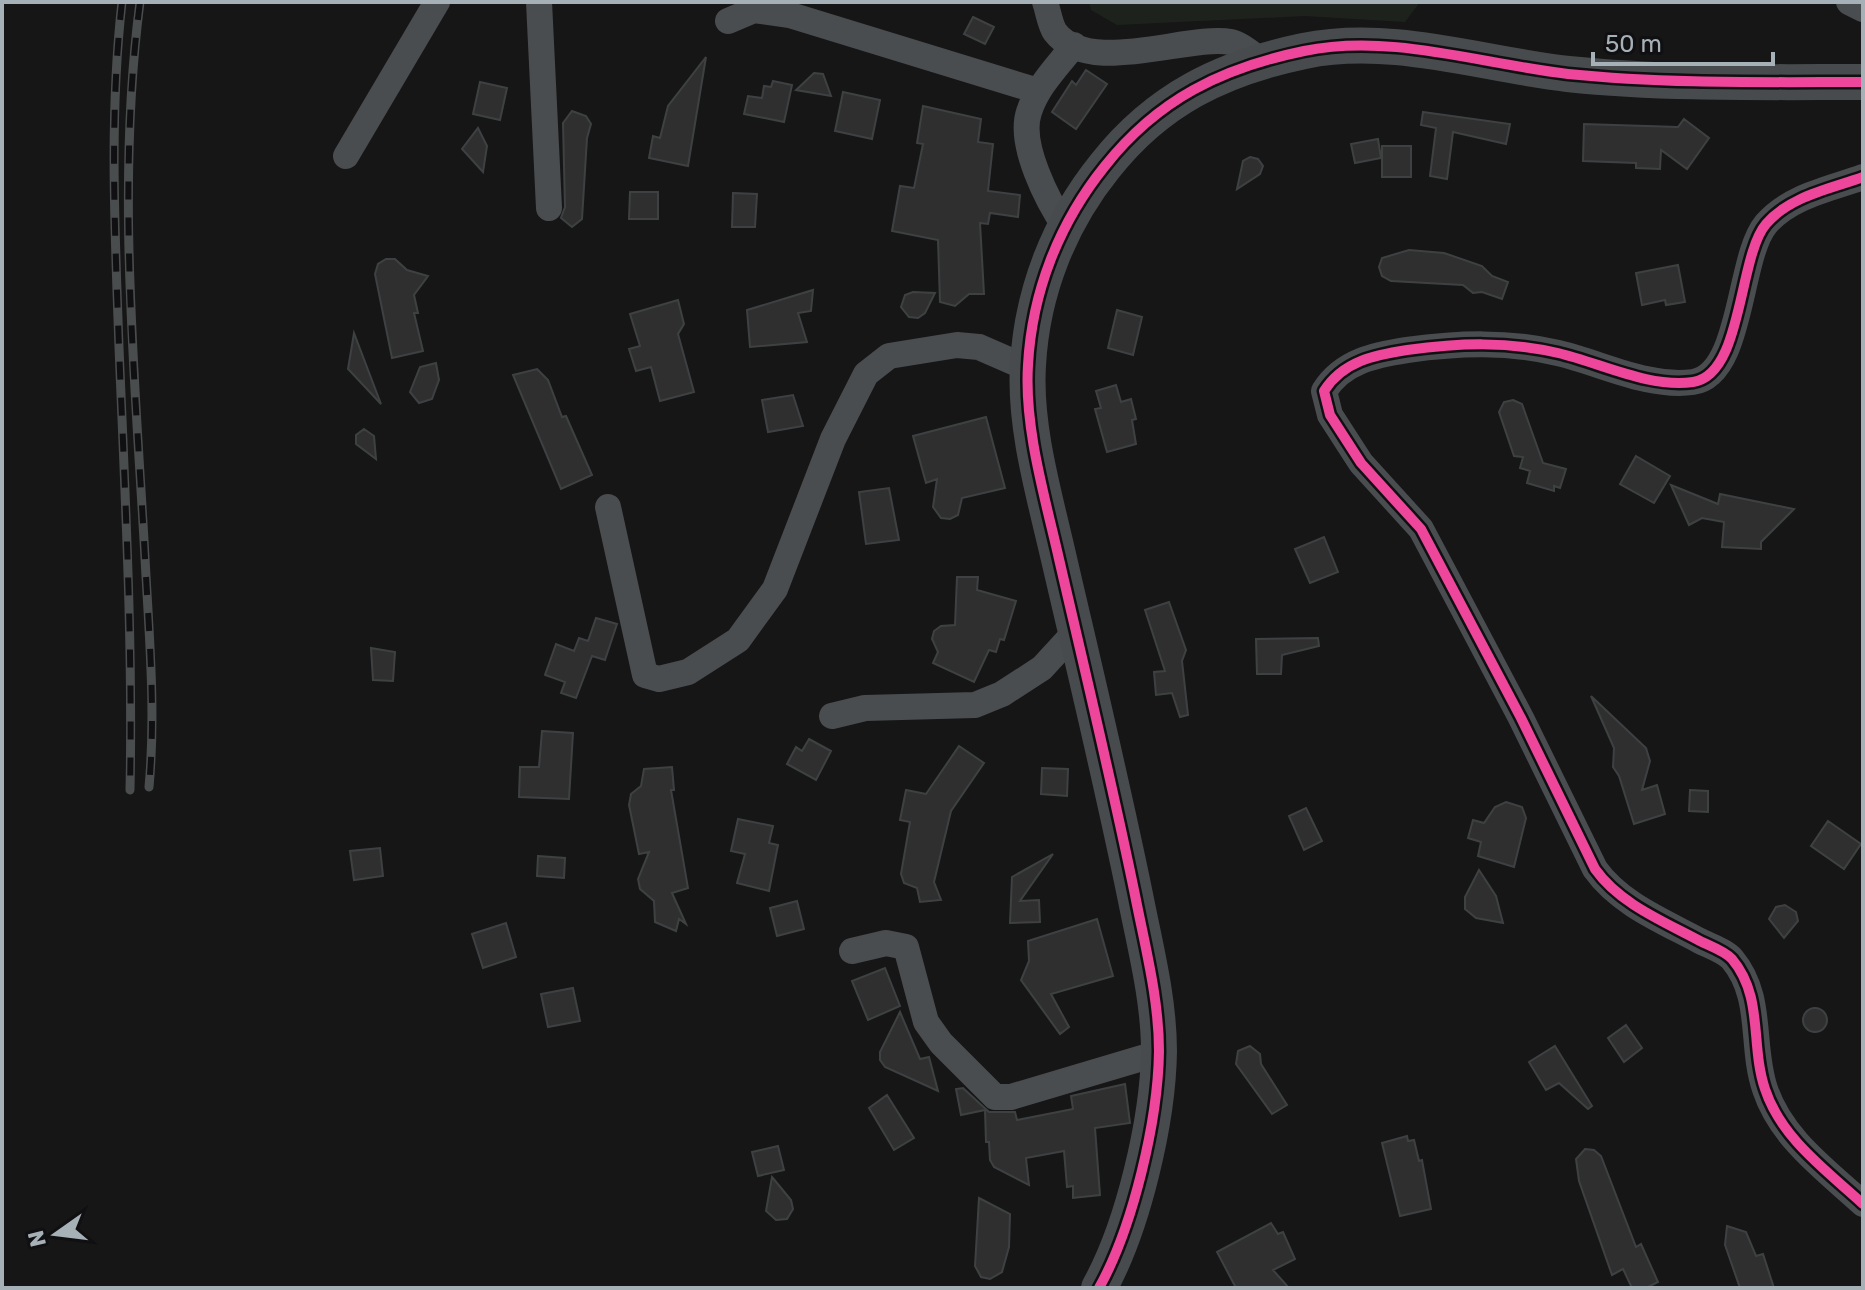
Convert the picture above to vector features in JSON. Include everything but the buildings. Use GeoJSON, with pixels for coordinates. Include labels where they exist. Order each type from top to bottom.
{"type":"FeatureCollection","features":[{"type":"Feature","properties":{"kind":"street"},"geometry":{"type":"LineString","coordinates":[[346,156],[437,2]]}},
{"type":"Feature","properties":{"kind":"street"},"geometry":{"type":"LineString","coordinates":[[539,2],[549,208]]}},
{"type":"Feature","properties":{"kind":"street"},"geometry":{"type":"LineString","coordinates":[[1045,2],[1055,32],[1074,45],[1120,55],[1196,43],[1233,42],[1263,62]]}},
{"type":"Feature","properties":{"kind":"street"},"geometry":{"type":"LineString","coordinates":[[1849,2],[1863,9]]}},
{"type":"Feature","properties":{"kind":"street"},"geometry":{"type":"LineString","coordinates":[[728,21],[754,10],[790,15],[1038,91]]}},
{"type":"Feature","properties":{"kind":"street"},"geometry":{"type":"LineString","coordinates":[[1099,1288],[1131,1216],[1159,1053],[1152,983],[1118,813],[1031,423],[1027,368],[1035,307],[1050,257],[1083,193],[1122,145],[1179,96],[1225,72],[1308,50],[1367,44],[1567,74],[1690,82],[1863,82]]}},
{"type":"Feature","properties":{"kind":"street"},"geometry":{"type":"LineString","coordinates":[[1066,228],[1043,193],[1032,156],[1027,115],[1038,91],[1074,45]]}},
{"type":"Feature","properties":{"kind":"street"},"geometry":{"type":"LineString","coordinates":[[1863,177],[1789,204],[1763,228],[1720,365],[1697,382],[1668,384],[1558,353],[1500,342],[1440,345],[1372,355],[1334,375],[1324,391],[1330,415],[1361,463],[1421,529],[1521,718],[1595,869],[1608,887],[1641,909],[1731,957],[1751,996],[1764,1087],[1778,1119],[1805,1152],[1863,1204]]}},
{"type":"Feature","properties":{"kind":"street"},"geometry":{"type":"LineString","coordinates":[[608,507],[645,675],[659,679],[688,672],[738,640],[775,589],[833,439],[866,374],[889,356],[957,345],[979,347],[1027,368]]}},
{"type":"Feature","properties":{"kind":"street"},"geometry":{"type":"LineString","coordinates":[[832,716],[865,708],[975,705],[1002,694],[1042,668],[1076,631]]}},
{"type":"Feature","properties":{"kind":"street"},"geometry":{"type":"LineString","coordinates":[[852,951],[886,943],[906,947],[926,1022],[941,1043],[995,1097],[1011,1097],[1159,1053]]}},
{"type":"Feature","properties":{"kind":"shaded area"},"geometry":{"type":"Polygon","coordinates":[[[1089,2],[1420,2],[1405,22],[1305,16],[1117,25],[1091,10],[1089,2]]]}},
{"type":"Feature","properties":{"kind":"railway"},"geometry":{"type":"LineString","coordinates":[[122,2],[115,88],[114,174],[129,624],[130,790]]}},
{"type":"Feature","properties":{"kind":"railway"},"geometry":{"type":"LineString","coordinates":[[140,2],[129,140],[128,210],[151,672],[149,787]]}},
{"type":"Feature","properties":{"kind":"cycle path"},"geometry":{"type":"LineString","coordinates":[[1099,1288],[1133,1205],[1149,1141],[1159,1051],[1151,973],[1037,462],[1029,413],[1028,365],[1035,311],[1051,260],[1074,211],[1125,143],[1170,105],[1219,77],[1304,51],[1337,46],[1403,48],[1605,77],[1715,82],[1863,82]]}},
{"type":"Feature","properties":{"kind":"cycle path"},"geometry":{"type":"LineString","coordinates":[[1863,177],[1799,200],[1766,224],[1757,240],[1731,338],[1722,359],[1709,375],[1693,382],[1642,378],[1539,349],[1464,345],[1407,350],[1372,357],[1340,373],[1324,391],[1330,415],[1361,463],[1421,529],[1521,718],[1595,869],[1629,902],[1732,959],[1749,989],[1761,1072],[1772,1107],[1806,1152],[1863,1204]]}}]}
